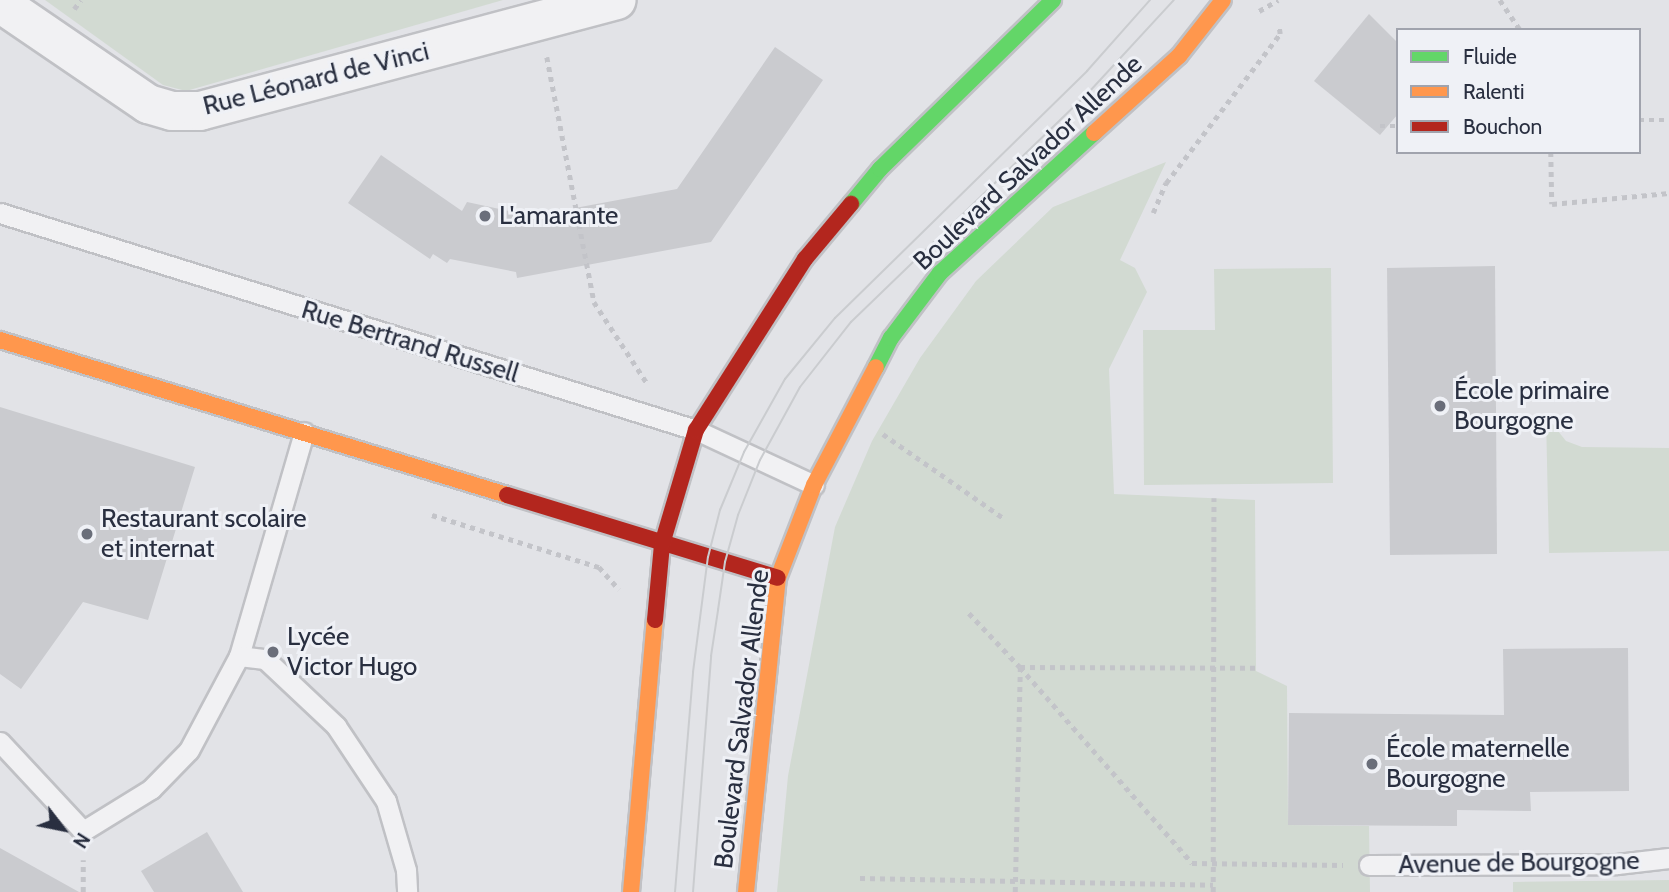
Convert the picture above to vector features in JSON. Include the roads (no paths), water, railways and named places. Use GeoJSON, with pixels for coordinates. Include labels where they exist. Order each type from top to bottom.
{"type":"FeatureCollection","features":[{"type":"Feature","properties":{"kind":"street","name":"Rue Léonard de Vinci"},"geometry":{"type":"LineString","coordinates":[[0,3],[148,104],[172,111],[200,111],[539,11],[616,0]]}},
{"type":"Feature","properties":{"kind":"street"},"geometry":{"type":"LineString","coordinates":[[631,892],[662,544],[696,430],[805,259],[880,169],[1053,0]]}},
{"type":"Feature","properties":{"kind":"street","name":"Boulevard Salvador Allende"},"geometry":{"type":"LineString","coordinates":[[746,892],[778,578],[814,485],[891,338],[940,273],[1179,56],[1223,0]]}},
{"type":"Feature","properties":{"kind":"street"},"geometry":{"type":"LineString","coordinates":[[0,340],[778,578]]}},
{"type":"Feature","properties":{"kind":"lane","name":"Rue Bertrand Russell"},"geometry":{"type":"LineString","coordinates":[[0,213],[696,430],[814,485]]}},
{"type":"Feature","properties":{"kind":"lane"},"geometry":{"type":"LineString","coordinates":[[0,742],[83,831],[151,789],[190,750],[239,656],[304,432]]}},
{"type":"Feature","properties":{"kind":"lane"},"geometry":{"type":"LineString","coordinates":[[239,656],[265,659],[336,726],[386,802],[407,870],[407,892]]}},
{"type":"Feature","properties":{"kind":"lane","name":"Avenue de Bourgogne"},"geometry":{"type":"LineString","coordinates":[[1369,865],[1617,864],[1669,858]]}},
{"type":"Feature","properties":{"kind":"tram line"},"geometry":{"type":"LineString","coordinates":[[675,892],[693,672],[708,557],[720,510],[744,452],[785,379],[835,318],[1087,71],[1150,0]]}},
{"type":"Feature","properties":{"kind":"tram line"},"geometry":{"type":"LineString","coordinates":[[693,892],[711,656],[725,562],[738,515],[760,460],[800,387],[851,322],[1089,92],[1174,0]]}},
{"type":"Feature","properties":{"kind":"place","name":"L'amarante"},"geometry":{"type":"Point","coordinates":[485,216]}},
{"type":"Feature","properties":{"kind":"place","name":"École primaire Bourgogne"},"geometry":{"type":"Point","coordinates":[1440,406]}},
{"type":"Feature","properties":{"kind":"place","name":"Restaurant scolaire et internat"},"geometry":{"type":"Point","coordinates":[87,534]}},
{"type":"Feature","properties":{"kind":"place","name":"Lycée Victor Hugo"},"geometry":{"type":"Point","coordinates":[273,652]}},
{"type":"Feature","properties":{"kind":"place","name":"École maternelle Bourgogne"},"geometry":{"type":"Point","coordinates":[1372,764]}}]}
